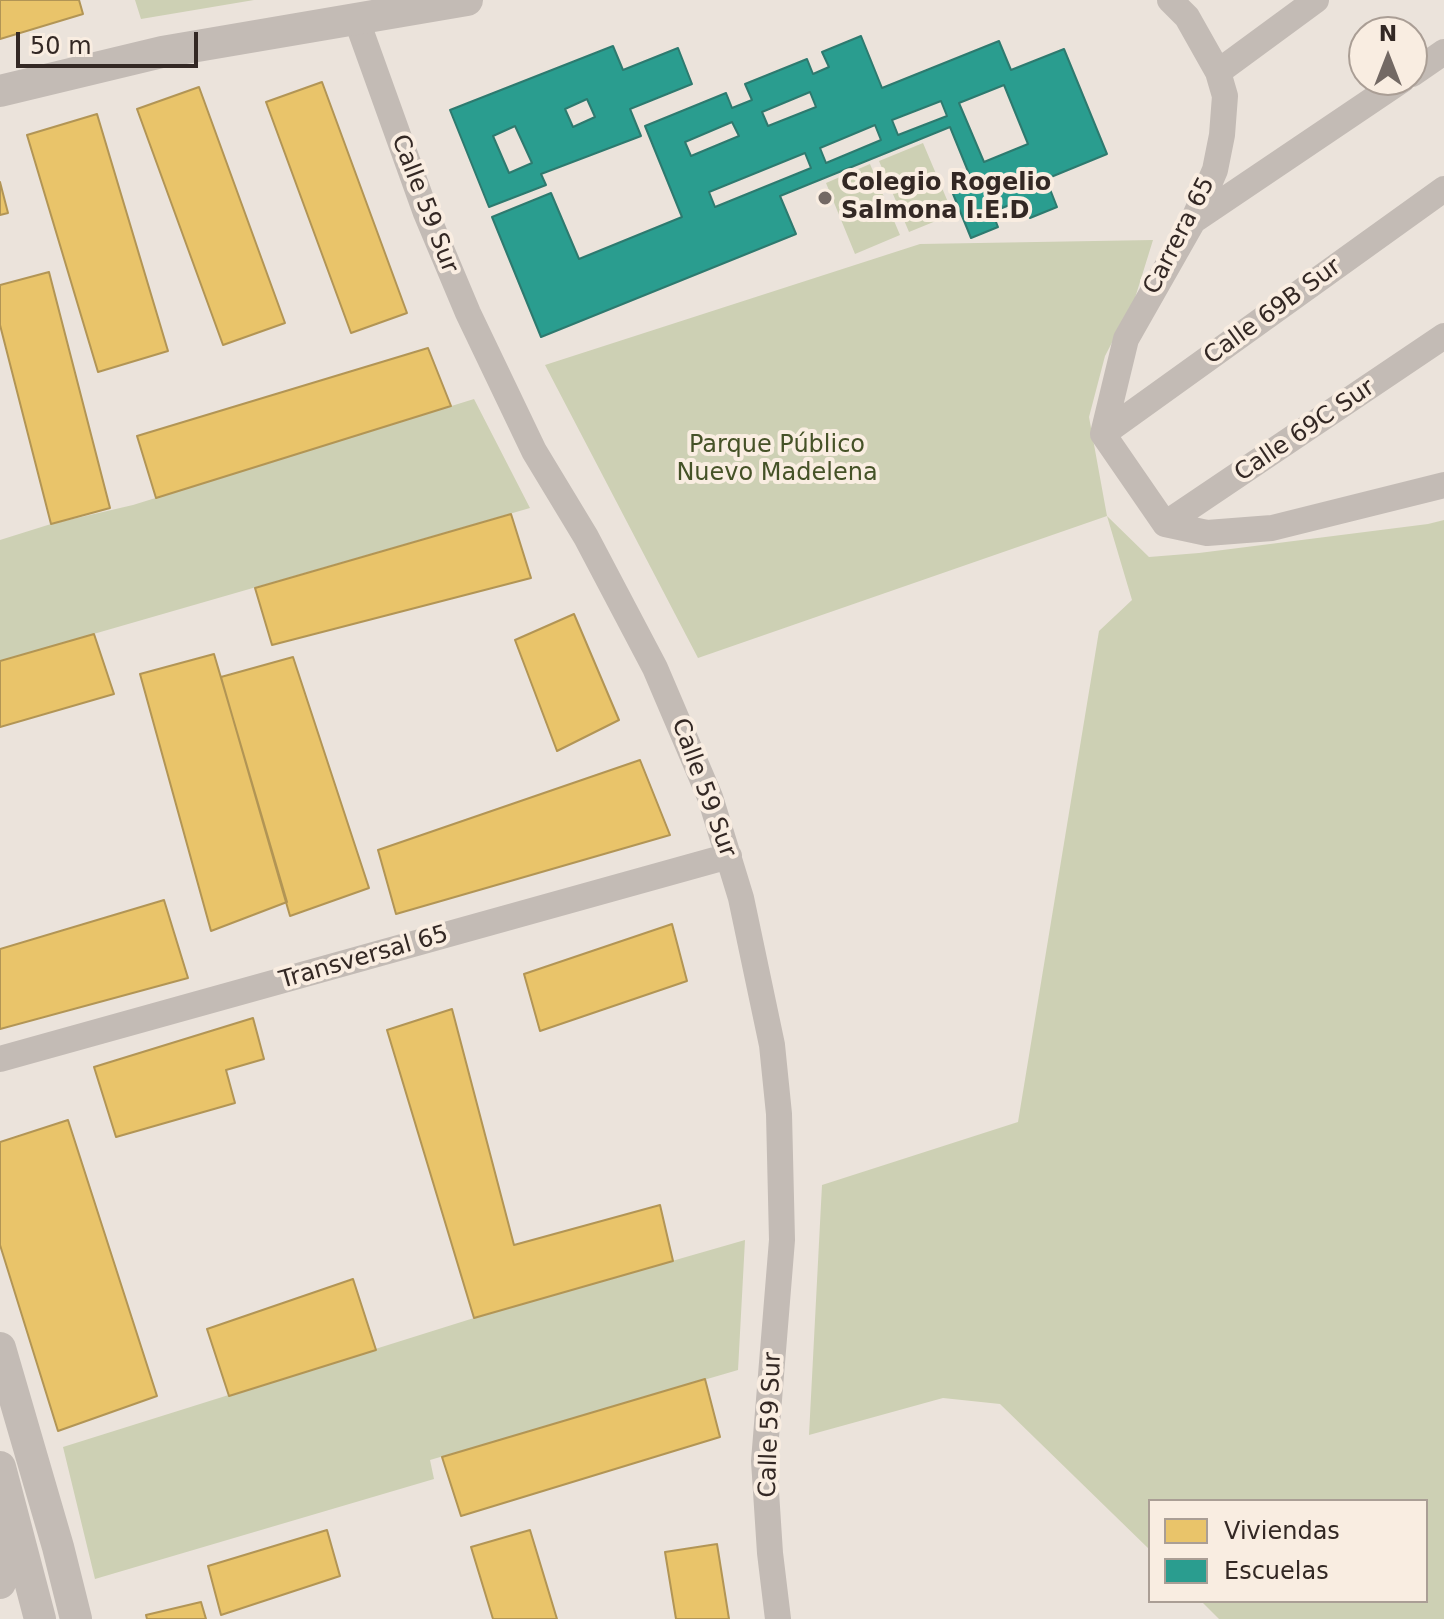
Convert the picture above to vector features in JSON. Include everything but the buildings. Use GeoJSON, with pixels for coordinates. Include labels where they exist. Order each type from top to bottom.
{"type":"FeatureCollection","features":[{"type":"Feature","properties":{"kind":"street"},"geometry":{"type":"LineString","coordinates":[[0,91],[162,52],[467,0]]}},
{"type":"Feature","properties":{"kind":"street","name":"Carrera 65"},"geometry":{"type":"LineString","coordinates":[[1103,434],[1126,339],[1193,221],[1215,170],[1222,135],[1225,96],[1218,72],[1187,17],[1170,0]]}},
{"type":"Feature","properties":{"kind":"street"},"geometry":{"type":"LineString","coordinates":[[1218,72],[1316,0]]}},
{"type":"Feature","properties":{"kind":"street","name":"Calle 59 Sur"},"geometry":{"type":"LineString","coordinates":[[357,21],[426,213],[468,313],[534,451],[592,548],[655,668],[710,797],[741,898],[772,1045],[779,1114],[782,1240],[764,1461],[778,1619]]}},
{"type":"Feature","properties":{"kind":"street"},"geometry":{"type":"LineString","coordinates":[[1193,221],[1378,96]]}},
{"type":"Feature","properties":{"kind":"street","name":"Calle 69B Sur"},"geometry":{"type":"LineString","coordinates":[[1103,434],[1444,189]]}},
{"type":"Feature","properties":{"kind":"street","name":"Calle 69C Sur"},"geometry":{"type":"LineString","coordinates":[[1165,524],[1444,336]]}},
{"type":"Feature","properties":{"kind":"street"},"geometry":{"type":"LineString","coordinates":[[1103,434],[1165,524],[1207,533],[1272,528],[1444,485]]}},
{"type":"Feature","properties":{"kind":"street","name":"Transversal 65"},"geometry":{"type":"LineString","coordinates":[[0,1059],[729,856]]}},
{"type":"Feature","properties":{"kind":"street"},"geometry":{"type":"LineString","coordinates":[[0,1348],[74,1614],[40,1619],[0,1467]]}},
{"type":"Feature","properties":{"kind":"street"},"geometry":{"type":"LineString","coordinates":[[0,1583],[9,1561],[16,1520]]}},
{"type":"Feature","properties":{"kind":"green space"},"geometry":{"type":"Polygon","coordinates":[[[135,0],[254,0],[141,19],[135,0]]]}},
{"type":"Feature","properties":{"kind":"green space"},"geometry":{"type":"Polygon","coordinates":[[[923,143],[953,214],[909,232],[879,161],[923,143]]]}},
{"type":"Feature","properties":{"kind":"green space"},"geometry":{"type":"Polygon","coordinates":[[[870,164],[900,235],[855,254],[826,183],[870,164]]]}},
{"type":"Feature","properties":{"kind":"green space","name":"Parque Público Nuevo Madelena"},"geometry":{"type":"Polygon","coordinates":[[[1153,240],[1135,298],[1105,356],[1089,417],[1107,516],[698,658],[545,365],[920,244],[1153,240]]]}},
{"type":"Feature","properties":{"kind":"green space"},"geometry":{"type":"Polygon","coordinates":[[[474,399],[530,508],[0,661],[0,540],[51,524],[133,505],[474,399]]]}},
{"type":"Feature","properties":{"kind":"green space"},"geometry":{"type":"Polygon","coordinates":[[[1107,516],[1149,557],[1444,520],[1444,1619],[1219,1619],[1203,1603],[1428,1603],[1428,1499],[1148,1499],[1148,1548],[1000,1404],[943,1398],[809,1435],[822,1185],[1018,1122],[1099,631],[1132,600],[1107,516]]]}},
{"type":"Feature","properties":{"kind":"green space"},"geometry":{"type":"Polygon","coordinates":[[[745,1240],[738,1370],[430,1460],[434,1479],[95,1579],[63,1447],[474,1318],[745,1240]]]}},
{"type":"Feature","properties":{"kind":"place","name":"Colegio Rogelio Salmona I.E.D"},"geometry":{"type":"Point","coordinates":[825,198]}}]}
